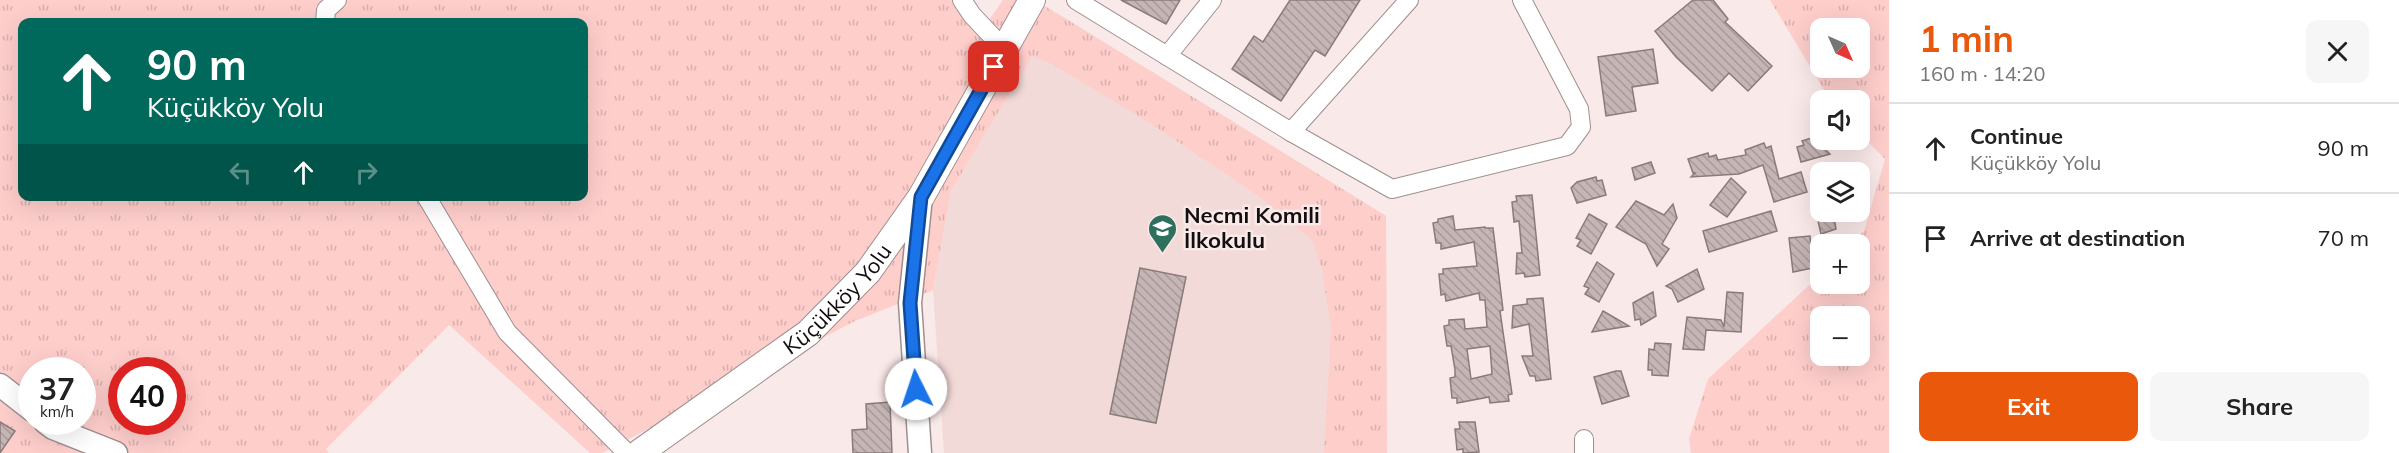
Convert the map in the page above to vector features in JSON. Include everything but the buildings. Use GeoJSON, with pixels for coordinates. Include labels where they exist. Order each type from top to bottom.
{"type":"FeatureCollection","features":[{"type":"Feature","properties":{"kind":"main road","name":"Küçükköy Yolu"},"geometry":{"type":"LineString","coordinates":[[639,453],[808,333],[868,272],[921,197],[1032,0]]}},
{"type":"Feature","properties":{"kind":"street"},"geometry":{"type":"LineString","coordinates":[[325,18],[326,10],[337,0]]}},
{"type":"Feature","properties":{"kind":"street"},"geometry":{"type":"LineString","coordinates":[[962,0],[972,15],[1005,49]]}},
{"type":"Feature","properties":{"kind":"street"},"geometry":{"type":"LineString","coordinates":[[1076,0],[1291,132],[1392,189],[1567,146],[1581,127],[1579,109],[1522,0]]}},
{"type":"Feature","properties":{"kind":"street"},"geometry":{"type":"LineString","coordinates":[[1167,56],[1212,0]]}},
{"type":"Feature","properties":{"kind":"street"},"geometry":{"type":"LineString","coordinates":[[1291,132],[1409,0]]}},
{"type":"Feature","properties":{"kind":"street"},"geometry":{"type":"LineString","coordinates":[[920,453],[910,303],[921,197]]}},
{"type":"Feature","properties":{"kind":"street"},"geometry":{"type":"LineString","coordinates":[[429,201],[507,332],[627,453]]}},
{"type":"Feature","properties":{"kind":"street"},"geometry":{"type":"LineString","coordinates":[[0,385],[18,400]]}},
{"type":"Feature","properties":{"kind":"street"},"geometry":{"type":"LineString","coordinates":[[66,435],[92,449],[116,453]]}},
{"type":"Feature","properties":{"kind":"shaded area","name":"Necmi Komili İlkokulu"},"geometry":{"type":"Polygon","coordinates":[[[1057,13],[1386,216],[1387,453],[944,453],[933,290],[951,191],[1057,13]]]}},
{"type":"Feature","properties":{"kind":"green space"},"geometry":{"type":"Polygon","coordinates":[[[0,0],[953,0],[980,33],[1003,0],[1035,0],[1386,216],[1387,453],[1324,453],[1331,329],[1322,270],[1313,241],[1257,195],[1153,125],[1052,64],[1032,56],[951,191],[933,290],[855,321],[602,453],[590,453],[449,325],[326,449],[329,453],[0,453],[0,0]]]}},
{"type":"Feature","properties":{"kind":"green space"},"geometry":{"type":"Polygon","coordinates":[[[1770,0],[1889,0],[1889,453],[1691,453],[1689,439],[1708,379],[1810,284],[1810,294],[1870,294],[1870,234],[1861,234],[1867,222],[1870,222],[1870,210],[1885,159],[1870,144],[1870,90],[1824,90],[1817,78],[1870,78],[1870,18],[1810,18],[1810,67],[1770,0]]]}},
{"type":"Feature","properties":{"kind":"place","name":"Necmi Komili İlkokulu"},"geometry":{"type":"Point","coordinates":[1163,254]}},
{"type":"Feature","properties":{"kind":"route"},"geometry":{"type":"LineString","coordinates":[[916,389],[910,303],[921,197],[994,67]]}}]}
